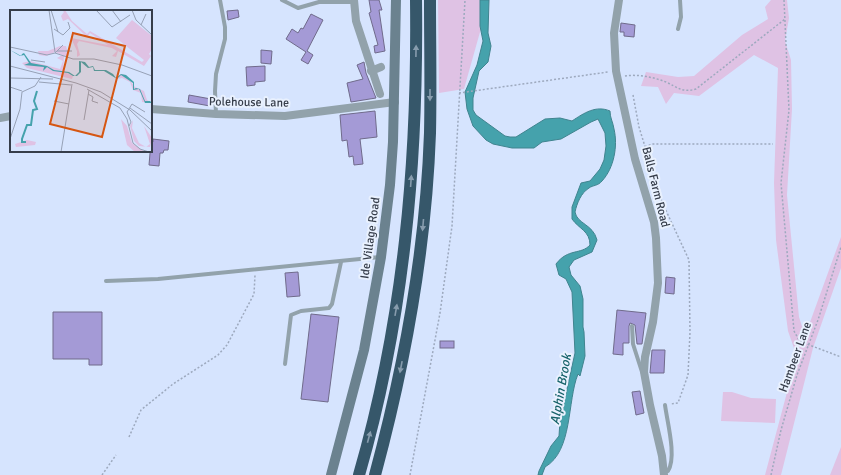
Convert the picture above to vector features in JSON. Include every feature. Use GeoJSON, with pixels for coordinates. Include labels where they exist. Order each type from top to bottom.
{"type":"FeatureCollection","features":[{"type":"Feature","properties":{"kind":"highway"},"geometry":{"type":"LineString","coordinates":[[359,475],[386,369],[408,225],[415,133],[416,0]]}},
{"type":"Feature","properties":{"kind":"highway"},"geometry":{"type":"LineString","coordinates":[[375,475],[400,372],[413,298],[422,228],[430,134],[430,0]]}},
{"type":"Feature","properties":{"kind":"street","name":"Ide Village Road"},"geometry":{"type":"LineString","coordinates":[[331,475],[364,350],[381,257],[390,185],[395,102],[396,0]]}},
{"type":"Feature","properties":{"kind":"street","name":"Balls Farm Road"},"geometry":{"type":"LineString","coordinates":[[619,0],[614,34],[616,74],[635,159],[654,222],[657,244],[657,289],[653,322],[645,357],[650,405],[665,472]]}},
{"type":"Feature","properties":{"kind":"street"},"geometry":{"type":"LineString","coordinates":[[354,1],[356,21],[371,71],[380,94]]}},
{"type":"Feature","properties":{"kind":"street"},"geometry":{"type":"LineString","coordinates":[[371,71],[381,67]]}},
{"type":"Feature","properties":{"kind":"street","name":"Polehouse Lane"},"geometry":{"type":"LineString","coordinates":[[152,109],[216,114],[285,116],[395,102]]}},
{"type":"Feature","properties":{"kind":"street"},"geometry":{"type":"LineString","coordinates":[[0,118],[10,116]]}},
{"type":"Feature","properties":{"kind":"lane"},"geometry":{"type":"LineString","coordinates":[[216,114],[216,74],[224,39],[225,27],[220,0]]}},
{"type":"Feature","properties":{"kind":"lane"},"geometry":{"type":"LineString","coordinates":[[282,0],[298,8],[319,2],[354,1]]}},
{"type":"Feature","properties":{"kind":"lane"},"geometry":{"type":"LineString","coordinates":[[678,29],[681,17],[680,0]]}},
{"type":"Feature","properties":{"kind":"lane"},"geometry":{"type":"LineString","coordinates":[[106,281],[158,279],[381,257]]}},
{"type":"Feature","properties":{"kind":"lane"},"geometry":{"type":"LineString","coordinates":[[285,364],[291,315],[301,311],[329,308],[332,304],[340,262]]}},
{"type":"Feature","properties":{"kind":"lane"},"geometry":{"type":"LineString","coordinates":[[632,326],[633,344],[641,372],[646,376]]}},
{"type":"Feature","properties":{"kind":"lane"},"geometry":{"type":"LineString","coordinates":[[665,405],[672,448],[671,467],[665,472],[672,475]]}},
{"type":"Feature","properties":{"kind":"path"},"geometry":{"type":"LineString","coordinates":[[410,475],[440,313],[452,226],[459,93],[464,43],[465,0]]}},
{"type":"Feature","properties":{"kind":"path"},"geometry":{"type":"LineString","coordinates":[[784,0],[790,110],[781,183],[794,331],[799,340],[808,345],[841,357]]}},
{"type":"Feature","properties":{"kind":"path"},"geometry":{"type":"LineString","coordinates":[[459,93],[616,74],[646,77],[666,82],[680,90],[687,92],[696,89],[785,19]]}},
{"type":"Feature","properties":{"kind":"path"},"geometry":{"type":"LineString","coordinates":[[633,95],[639,127],[662,202],[689,260],[690,332],[688,375],[678,403],[665,405]]}},
{"type":"Feature","properties":{"kind":"path"},"geometry":{"type":"LineString","coordinates":[[645,147],[652,144],[773,144]]}},
{"type":"Feature","properties":{"kind":"path","name":"Hambeer Lane"},"geometry":{"type":"LineString","coordinates":[[771,475],[781,430],[797,375],[818,320],[841,247]]}},
{"type":"Feature","properties":{"kind":"path"},"geometry":{"type":"LineString","coordinates":[[129,437],[141,410],[173,384],[218,355],[227,345],[254,294],[255,270]]}},
{"type":"Feature","properties":{"kind":"path"},"geometry":{"type":"LineString","coordinates":[[102,475],[116,455]]}},
{"type":"Feature","properties":{"kind":"shaded area"},"geometry":{"type":"Polygon","coordinates":[[[438,0],[489,0],[464,89],[439,93],[438,0]]]}},
{"type":"Feature","properties":{"kind":"shaded area"},"geometry":{"type":"Polygon","coordinates":[[[480,0],[489,0],[488,33],[491,46],[488,62],[479,71],[473,98],[473,110],[476,115],[505,136],[516,137],[545,119],[560,118],[572,121],[595,109],[605,109],[610,111],[616,142],[610,170],[600,183],[586,190],[578,202],[575,212],[576,216],[589,227],[597,240],[592,252],[574,260],[569,267],[571,275],[580,286],[583,299],[585,356],[580,376],[578,374],[575,385],[565,438],[554,460],[545,467],[542,475],[538,475],[539,471],[551,446],[559,436],[560,421],[575,353],[572,292],[566,279],[559,275],[556,264],[565,256],[583,250],[590,245],[590,240],[586,233],[572,219],[572,207],[581,183],[590,181],[600,169],[604,160],[606,146],[605,133],[598,119],[561,139],[542,142],[534,148],[512,148],[493,144],[486,140],[473,126],[467,109],[465,92],[477,65],[483,41],[480,26],[480,0]]]}},
{"type":"Feature","properties":{"kind":"shaded area"},"geometry":{"type":"Polygon","coordinates":[[[771,0],[787,0],[789,18],[785,41],[791,60],[792,109],[787,195],[799,317],[805,336],[841,237],[841,268],[813,348],[781,475],[765,475],[794,366],[795,351],[788,331],[776,240],[774,183],[778,68],[754,55],[699,96],[674,93],[666,104],[658,87],[641,86],[646,72],[678,77],[694,76],[742,35],[768,19],[765,7],[771,0]]]}},
{"type":"Feature","properties":{"kind":"shaded area"},"geometry":{"type":"Polygon","coordinates":[[[723,392],[732,392],[751,398],[776,399],[775,423],[721,421],[723,392]]]}},
{"type":"Feature","properties":{"kind":"shaded area"},"geometry":{"type":"Polygon","coordinates":[[[841,447],[841,475],[830,475],[841,447]]]}},
{"type":"Feature","properties":{"kind":"building"},"geometry":{"type":"Polygon","coordinates":[[[369,0],[379,0],[382,10],[379,10],[385,51],[375,53],[374,46],[378,45],[369,13],[371,12],[369,0]]]}},
{"type":"Feature","properties":{"kind":"building"},"geometry":{"type":"Polygon","coordinates":[[[238,10],[239,17],[228,20],[227,11],[238,10]]]}},
{"type":"Feature","properties":{"kind":"building"},"geometry":{"type":"Polygon","coordinates":[[[311,14],[323,20],[307,51],[313,55],[308,64],[301,60],[306,52],[286,39],[292,29],[298,33],[301,28],[303,29],[311,14]]]}},
{"type":"Feature","properties":{"kind":"building"},"geometry":{"type":"Polygon","coordinates":[[[621,23],[635,25],[634,37],[624,36],[624,32],[620,32],[621,23]]]}},
{"type":"Feature","properties":{"kind":"building"},"geometry":{"type":"Polygon","coordinates":[[[261,50],[272,51],[271,64],[261,63],[261,50]]]}},
{"type":"Feature","properties":{"kind":"building"},"geometry":{"type":"Polygon","coordinates":[[[364,62],[366,73],[376,98],[351,102],[347,83],[363,79],[357,65],[364,62]]]}},
{"type":"Feature","properties":{"kind":"building"},"geometry":{"type":"Polygon","coordinates":[[[265,66],[265,81],[255,82],[255,85],[247,86],[246,67],[265,66]]]}},
{"type":"Feature","properties":{"kind":"building"},"geometry":{"type":"Polygon","coordinates":[[[189,95],[211,99],[210,106],[188,102],[189,95]]]}},
{"type":"Feature","properties":{"kind":"building"},"geometry":{"type":"Polygon","coordinates":[[[375,111],[377,137],[360,139],[363,164],[354,165],[353,156],[349,157],[347,140],[342,141],[340,115],[375,111]]]}},
{"type":"Feature","properties":{"kind":"building"},"geometry":{"type":"Polygon","coordinates":[[[153,139],[169,141],[168,150],[164,150],[163,153],[160,153],[159,166],[149,165],[153,139]]]}},
{"type":"Feature","properties":{"kind":"building"},"geometry":{"type":"Polygon","coordinates":[[[298,272],[300,296],[287,297],[285,273],[298,272]]]}},
{"type":"Feature","properties":{"kind":"building"},"geometry":{"type":"Polygon","coordinates":[[[666,277],[675,278],[674,294],[665,293],[666,277]]]}},
{"type":"Feature","properties":{"kind":"building"},"geometry":{"type":"Polygon","coordinates":[[[617,310],[646,313],[642,344],[637,344],[635,325],[630,323],[629,343],[623,343],[623,355],[613,354],[617,310]]]}},
{"type":"Feature","properties":{"kind":"building"},"geometry":{"type":"Polygon","coordinates":[[[53,312],[102,312],[102,365],[89,365],[89,359],[53,359],[53,312]]]}},
{"type":"Feature","properties":{"kind":"building"},"geometry":{"type":"Polygon","coordinates":[[[311,314],[339,317],[328,402],[301,399],[311,314]]]}},
{"type":"Feature","properties":{"kind":"building"},"geometry":{"type":"Polygon","coordinates":[[[440,341],[454,341],[454,348],[440,348],[440,341]]]}},
{"type":"Feature","properties":{"kind":"building"},"geometry":{"type":"Polygon","coordinates":[[[652,350],[665,350],[664,373],[650,373],[652,350]]]}},
{"type":"Feature","properties":{"kind":"building"},"geometry":{"type":"Polygon","coordinates":[[[640,391],[644,413],[636,415],[632,392],[640,391]]]}},
{"type":"Feature","properties":{"kind":"water label","name":"Alphin Brook"},"geometry":{"type":"Point","coordinates":[560,389]}}]}
